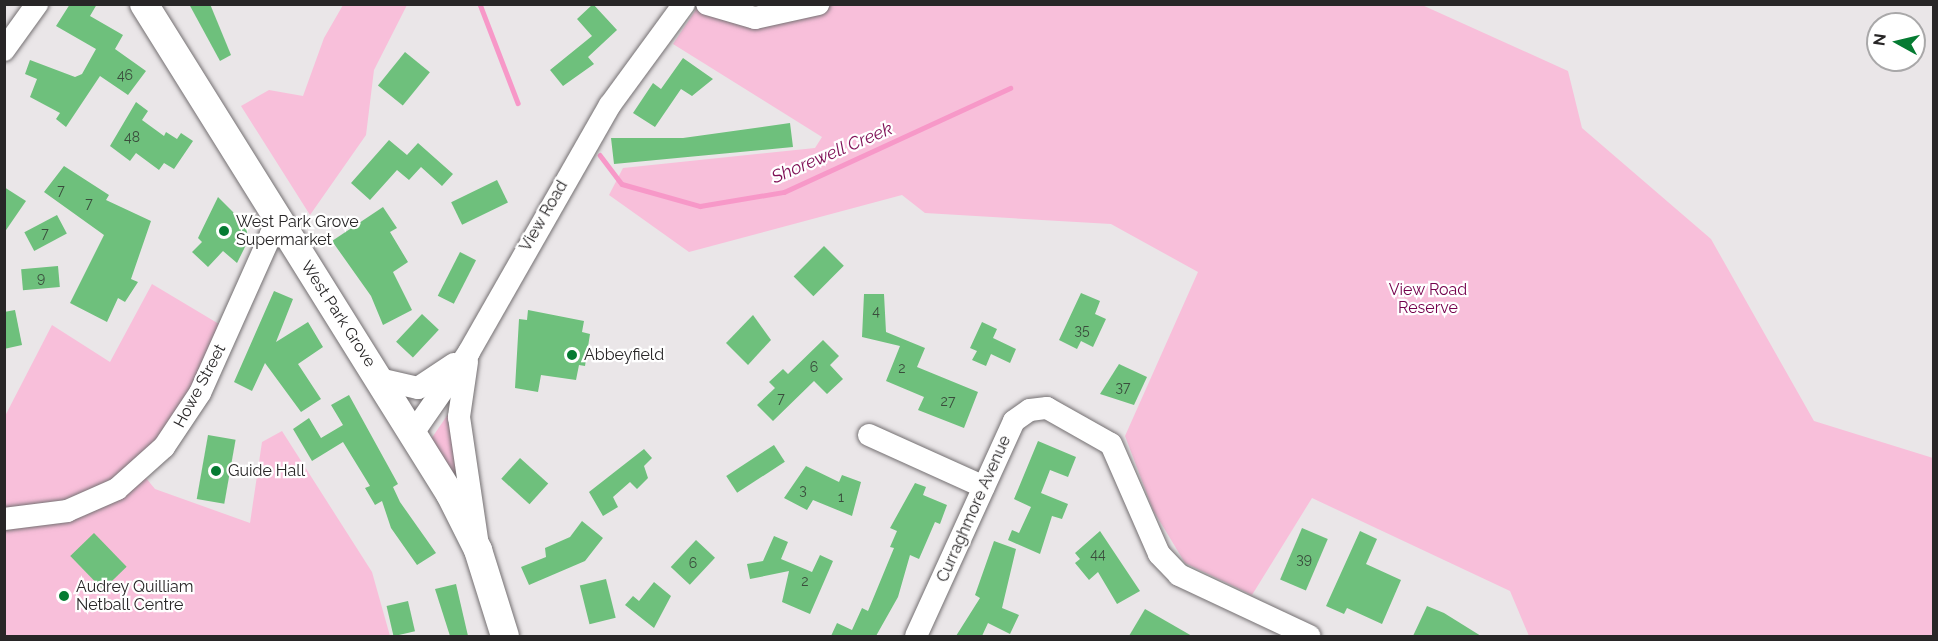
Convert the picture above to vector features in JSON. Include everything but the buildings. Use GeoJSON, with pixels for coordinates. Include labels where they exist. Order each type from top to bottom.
{"type":"FeatureCollection","features":[{"type":"Feature","properties":{"kind":"main road","name":"West Park Grove"},"geometry":{"type":"LineString","coordinates":[[144,4],[280,225],[413,433],[478,550],[505,636]]}},
{"type":"Feature","properties":{"kind":"street"},"geometry":{"type":"LineString","coordinates":[[4,50],[36,4]]}},
{"type":"Feature","properties":{"kind":"street","name":"View Road"},"geometry":{"type":"LineString","coordinates":[[413,433],[469,352],[610,105],[684,4]]}},
{"type":"Feature","properties":{"kind":"street"},"geometry":{"type":"LineString","coordinates":[[707,4],[755,18],[818,4]]}},
{"type":"Feature","properties":{"kind":"street","name":"Howe Street"},"geometry":{"type":"LineString","coordinates":[[4,519],[67,512],[117,489],[164,447],[200,393],[271,234],[280,225]]}},
{"type":"Feature","properties":{"kind":"street"},"geometry":{"type":"LineString","coordinates":[[379,379],[418,388],[469,352]]}},
{"type":"Feature","properties":{"kind":"street"},"geometry":{"type":"LineString","coordinates":[[469,352],[459,417],[478,518],[478,550]]}},
{"type":"Feature","properties":{"kind":"street","name":"Curraghmore Avenue"},"geometry":{"type":"LineString","coordinates":[[916,636],[1014,421],[1030,410],[1047,408],[1084,425],[1111,444],[1158,554],[1179,575],[1309,636]]}},
{"type":"Feature","properties":{"kind":"street"},"geometry":{"type":"LineString","coordinates":[[869,435],[984,487]]}},
{"type":"Feature","properties":{"kind":"green space"},"geometry":{"type":"Polygon","coordinates":[[[343,5],[407,5],[374,70],[366,135],[310,215],[241,106],[269,90],[303,96],[324,38],[343,5]]]}},
{"type":"Feature","properties":{"kind":"green space","name":"View Road Reserve"},"geometry":{"type":"Polygon","coordinates":[[[699,5],[1422,5],[1568,71],[1582,128],[1711,239],[1814,421],[1933,458],[1933,636],[1529,636],[1510,591],[1312,498],[1252,595],[1185,563],[1153,510],[1125,436],[1198,272],[1111,224],[925,213],[902,195],[689,252],[609,195],[623,168],[815,148],[822,137],[673,44],[699,5]]]}},
{"type":"Feature","properties":{"kind":"green space"},"geometry":{"type":"Polygon","coordinates":[[[152,284],[229,330],[141,472],[155,489],[250,523],[262,442],[282,431],[372,572],[390,636],[5,636],[4,418],[52,325],[110,362],[152,284]]]}},
{"type":"Feature","properties":{"kind":"green space"},"geometry":{"type":"Polygon","coordinates":[[[453,407],[467,496],[431,439],[453,407]]]}},
{"type":"Feature","properties":{"kind":"waterway","name":"Shorewell Creek"},"geometry":{"type":"LineString","coordinates":[[480,4],[518,103]]}},
{"type":"Feature","properties":{"kind":"waterway","name":"Shorewell Creek"},"geometry":{"type":"LineString","coordinates":[[600,155],[622,184],[700,206],[784,192],[1010,88]]}},
{"type":"Feature","properties":{"kind":"place","name":"West Park Grove Supermarket"},"geometry":{"type":"Point","coordinates":[224,231]}},
{"type":"Feature","properties":{"kind":"place","name":"Abbeyfield"},"geometry":{"type":"Point","coordinates":[572,355]}},
{"type":"Feature","properties":{"kind":"place","name":"Guide Hall"},"geometry":{"type":"Point","coordinates":[216,471]}},
{"type":"Feature","properties":{"kind":"place","name":"Audrey Quilliam Netball Centre"},"geometry":{"type":"Point","coordinates":[64,596]}}]}
